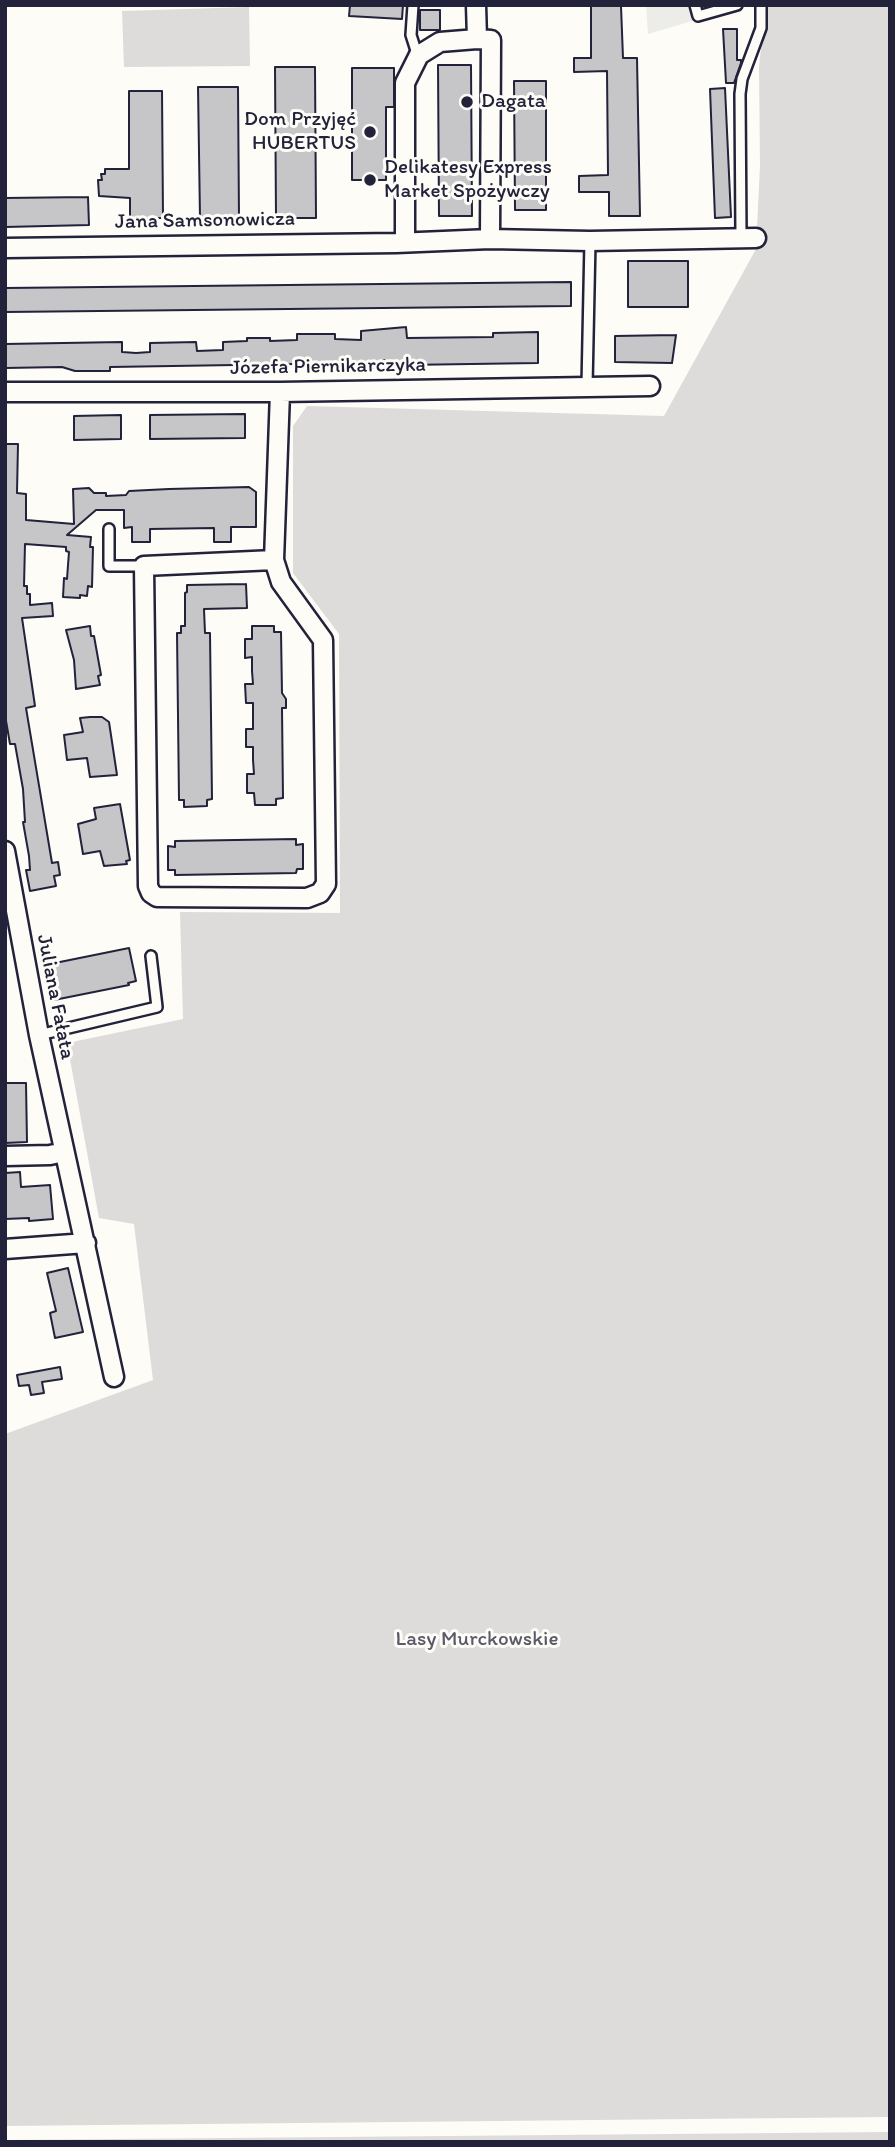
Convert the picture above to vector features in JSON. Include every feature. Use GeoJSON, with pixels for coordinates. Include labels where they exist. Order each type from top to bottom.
{"type":"FeatureCollection","features":[{"type":"Feature","properties":{"kind":"street"},"geometry":{"type":"LineString","coordinates":[[476,5],[477,39]]}},
{"type":"Feature","properties":{"kind":"street"},"geometry":{"type":"LineString","coordinates":[[405,242],[405,83],[418,57],[440,42],[477,39],[492,40],[490,239]]}},
{"type":"Feature","properties":{"kind":"street","name":"Jana Samsonowicza"},"geometry":{"type":"LineString","coordinates":[[5,247],[749,237]]}},
{"type":"Feature","properties":{"kind":"street","name":"Józefa Piernikarczyka"},"geometry":{"type":"LineString","coordinates":[[5,392],[650,386]]}},
{"type":"Feature","properties":{"kind":"street"},"geometry":{"type":"LineString","coordinates":[[274,561],[144,566],[148,886],[151,893],[157,897],[307,898],[320,893],[326,884],[323,640],[281,582],[274,561],[280,391]]}},
{"type":"Feature","properties":{"kind":"street","name":"Juliana Fałata"},"geometry":{"type":"LineString","coordinates":[[5,850],[39,1035],[114,1377]]}},
{"type":"Feature","properties":{"kind":"street"},"geometry":{"type":"LineString","coordinates":[[5,1156],[64,1152]]}},
{"type":"Feature","properties":{"kind":"street"},"geometry":{"type":"LineString","coordinates":[[5,1249],[86,1243]]}},
{"type":"Feature","properties":{"kind":"lane"},"geometry":{"type":"LineString","coordinates":[[413,5],[411,35],[418,57]]}},
{"type":"Feature","properties":{"kind":"lane"},"geometry":{"type":"LineString","coordinates":[[695,5],[698,16],[737,5]]}},
{"type":"Feature","properties":{"kind":"lane"},"geometry":{"type":"LineString","coordinates":[[749,237],[740,94],[761,28],[761,5]]}},
{"type":"Feature","properties":{"kind":"lane"},"geometry":{"type":"LineString","coordinates":[[587,386],[590,241]]}},
{"type":"Feature","properties":{"kind":"lane"},"geometry":{"type":"LineString","coordinates":[[109,529],[109,566],[144,566]]}},
{"type":"Feature","properties":{"kind":"lane"},"geometry":{"type":"LineString","coordinates":[[39,1035],[157,1007],[151,956]]}},
{"type":"Feature","properties":{"kind":"shaded area"},"geometry":{"type":"Polygon","coordinates":[[[646,5],[747,5],[648,34],[646,5]]]}},
{"type":"Feature","properties":{"kind":"green space","name":"Lasy Murckowskie"},"geometry":{"type":"Polygon","coordinates":[[[766,5],[890,5],[890,2117],[5,2126],[5,1434],[153,1380],[134,1224],[99,1218],[67,1043],[183,1019],[180,912],[340,913],[339,634],[293,573],[293,426],[307,406],[664,416],[756,249],[760,166],[759,66],[766,5]]]}},
{"type":"Feature","properties":{"kind":"green space"},"geometry":{"type":"Polygon","coordinates":[[[249,7],[250,66],[124,67],[122,11],[249,7]]]}},
{"type":"Feature","properties":{"kind":"green space"},"geometry":{"type":"Polygon","coordinates":[[[890,2132],[890,2142],[5,2142],[5,2140],[890,2132]]]}},
{"type":"Feature","properties":{"kind":"building"},"geometry":{"type":"Polygon","coordinates":[[[350,5],[403,5],[402,19],[349,16],[350,5]]]}},
{"type":"Feature","properties":{"kind":"building"},"geometry":{"type":"Polygon","coordinates":[[[591,5],[621,6],[623,58],[637,58],[640,216],[609,216],[609,192],[579,192],[579,176],[608,175],[607,71],[574,72],[574,58],[591,58],[591,5]]]}},
{"type":"Feature","properties":{"kind":"building"},"geometry":{"type":"Polygon","coordinates":[[[420,10],[440,10],[440,30],[420,30],[420,10]]]}},
{"type":"Feature","properties":{"kind":"building"},"geometry":{"type":"Polygon","coordinates":[[[723,29],[737,29],[737,60],[741,60],[741,63],[734,83],[726,83],[723,29]]]}},
{"type":"Feature","properties":{"kind":"building"},"geometry":{"type":"Polygon","coordinates":[[[438,65],[471,65],[472,216],[439,216],[438,65]]]}},
{"type":"Feature","properties":{"kind":"building"},"geometry":{"type":"Polygon","coordinates":[[[275,67],[315,67],[316,218],[276,218],[275,67]]]}},
{"type":"Feature","properties":{"kind":"building"},"geometry":{"type":"Polygon","coordinates":[[[352,68],[394,68],[394,107],[386,107],[386,180],[352,180],[352,68]]]}},
{"type":"Feature","properties":{"kind":"building"},"geometry":{"type":"Polygon","coordinates":[[[514,81],[546,81],[546,210],[515,210],[514,81]]]}},
{"type":"Feature","properties":{"kind":"building"},"geometry":{"type":"Polygon","coordinates":[[[198,87],[238,87],[239,218],[200,218],[198,87]]]}},
{"type":"Feature","properties":{"kind":"building"},"geometry":{"type":"Polygon","coordinates":[[[725,88],[731,217],[715,218],[710,89],[725,88]]]}},
{"type":"Feature","properties":{"kind":"building"},"geometry":{"type":"Polygon","coordinates":[[[129,91],[162,91],[163,218],[130,218],[130,198],[99,196],[98,180],[102,180],[101,174],[105,174],[105,169],[129,169],[129,91]]]}},
{"type":"Feature","properties":{"kind":"building"},"geometry":{"type":"Polygon","coordinates":[[[88,197],[89,225],[5,227],[5,198],[88,197]]]}},
{"type":"Feature","properties":{"kind":"building"},"geometry":{"type":"Polygon","coordinates":[[[628,261],[688,261],[688,307],[628,307],[628,261]]]}},
{"type":"Feature","properties":{"kind":"building"},"geometry":{"type":"Polygon","coordinates":[[[571,282],[571,306],[5,312],[5,288],[571,282]]]}},
{"type":"Feature","properties":{"kind":"building"},"geometry":{"type":"Polygon","coordinates":[[[406,327],[407,338],[493,337],[493,333],[538,332],[538,363],[404,365],[399,369],[384,360],[373,369],[360,363],[110,367],[110,371],[75,371],[62,367],[5,368],[5,344],[122,342],[122,352],[136,353],[150,352],[150,343],[196,342],[197,351],[223,350],[223,342],[247,341],[247,338],[297,340],[297,334],[335,334],[335,339],[361,340],[361,331],[406,327]]]}},
{"type":"Feature","properties":{"kind":"building"},"geometry":{"type":"Polygon","coordinates":[[[676,335],[672,363],[615,362],[615,336],[676,335]]]}},
{"type":"Feature","properties":{"kind":"building"},"geometry":{"type":"Polygon","coordinates":[[[245,414],[245,438],[150,439],[150,415],[245,414]]]}},
{"type":"Feature","properties":{"kind":"building"},"geometry":{"type":"Polygon","coordinates":[[[121,415],[121,439],[74,440],[74,416],[121,415]]]}},
{"type":"Feature","properties":{"kind":"building"},"geometry":{"type":"Polygon","coordinates":[[[5,444],[18,444],[17,493],[26,494],[26,520],[74,524],[73,489],[89,488],[94,493],[106,493],[106,496],[126,495],[129,491],[169,489],[249,487],[256,492],[256,527],[231,527],[231,542],[214,542],[214,528],[150,529],[150,542],[132,542],[132,527],[124,528],[124,510],[96,510],[67,535],[91,537],[92,587],[88,586],[87,596],[80,595],[80,598],[63,597],[69,552],[66,547],[25,544],[24,586],[27,586],[27,594],[30,594],[30,605],[52,603],[53,616],[22,618],[35,706],[26,708],[52,863],[58,862],[60,875],[54,876],[56,886],[30,891],[26,870],[30,870],[23,822],[23,789],[15,744],[10,744],[5,715],[5,444]]]}},
{"type":"Feature","properties":{"kind":"building"},"geometry":{"type":"Polygon","coordinates":[[[246,584],[247,608],[204,609],[205,633],[210,633],[212,799],[207,800],[207,806],[184,807],[184,800],[179,800],[177,633],[181,633],[181,626],[185,626],[187,585],[246,584]]]}},
{"type":"Feature","properties":{"kind":"building"},"geometry":{"type":"Polygon","coordinates":[[[90,626],[101,675],[98,676],[100,685],[76,689],[74,660],[66,630],[90,626]]]}},
{"type":"Feature","properties":{"kind":"building"},"geometry":{"type":"Polygon","coordinates":[[[252,626],[274,626],[274,632],[281,632],[282,693],[286,699],[286,708],[282,708],[283,798],[276,799],[276,805],[255,805],[254,793],[247,793],[247,774],[254,774],[253,747],[246,747],[246,729],[253,729],[253,703],[246,703],[245,684],[253,684],[252,657],[245,658],[245,639],[252,639],[252,626]]]}},
{"type":"Feature","properties":{"kind":"building"},"geometry":{"type":"Polygon","coordinates":[[[102,717],[109,722],[117,775],[90,777],[87,758],[67,760],[64,735],[83,732],[80,718],[102,717]]]}},
{"type":"Feature","properties":{"kind":"building"},"geometry":{"type":"Polygon","coordinates":[[[120,804],[130,860],[126,861],[127,864],[104,866],[100,851],[83,854],[78,824],[96,819],[94,808],[120,804]]]}},
{"type":"Feature","properties":{"kind":"building"},"geometry":{"type":"Polygon","coordinates":[[[296,839],[296,845],[303,844],[303,869],[297,869],[296,873],[175,875],[175,870],[168,870],[168,846],[175,847],[175,841],[296,839]]]}},
{"type":"Feature","properties":{"kind":"building"},"geometry":{"type":"Polygon","coordinates":[[[129,948],[136,981],[128,983],[129,985],[54,1000],[48,969],[51,969],[50,964],[129,948]]]}},
{"type":"Feature","properties":{"kind":"building"},"geometry":{"type":"Polygon","coordinates":[[[5,1083],[26,1083],[27,1142],[5,1143],[5,1083]]]}},
{"type":"Feature","properties":{"kind":"building"},"geometry":{"type":"Polygon","coordinates":[[[20,1172],[21,1187],[50,1185],[53,1219],[5,1219],[5,1173],[20,1172]]]}},
{"type":"Feature","properties":{"kind":"building"},"geometry":{"type":"Polygon","coordinates":[[[68,1268],[83,1332],[55,1338],[50,1313],[56,1311],[47,1273],[68,1268]]]}},
{"type":"Feature","properties":{"kind":"building"},"geometry":{"type":"Polygon","coordinates":[[[60,1367],[62,1379],[42,1382],[44,1393],[31,1395],[29,1385],[19,1386],[17,1375],[60,1367]]]}},
{"type":"Feature","properties":{"kind":"place","name":"Dagata"},"geometry":{"type":"Point","coordinates":[467,102]}},
{"type":"Feature","properties":{"kind":"place","name":"Dom Przyjęć HUBERTUS"},"geometry":{"type":"Point","coordinates":[370,132]}},
{"type":"Feature","properties":{"kind":"place","name":"Delikatesy Express Market Spożywczy"},"geometry":{"type":"Point","coordinates":[370,180]}}]}
